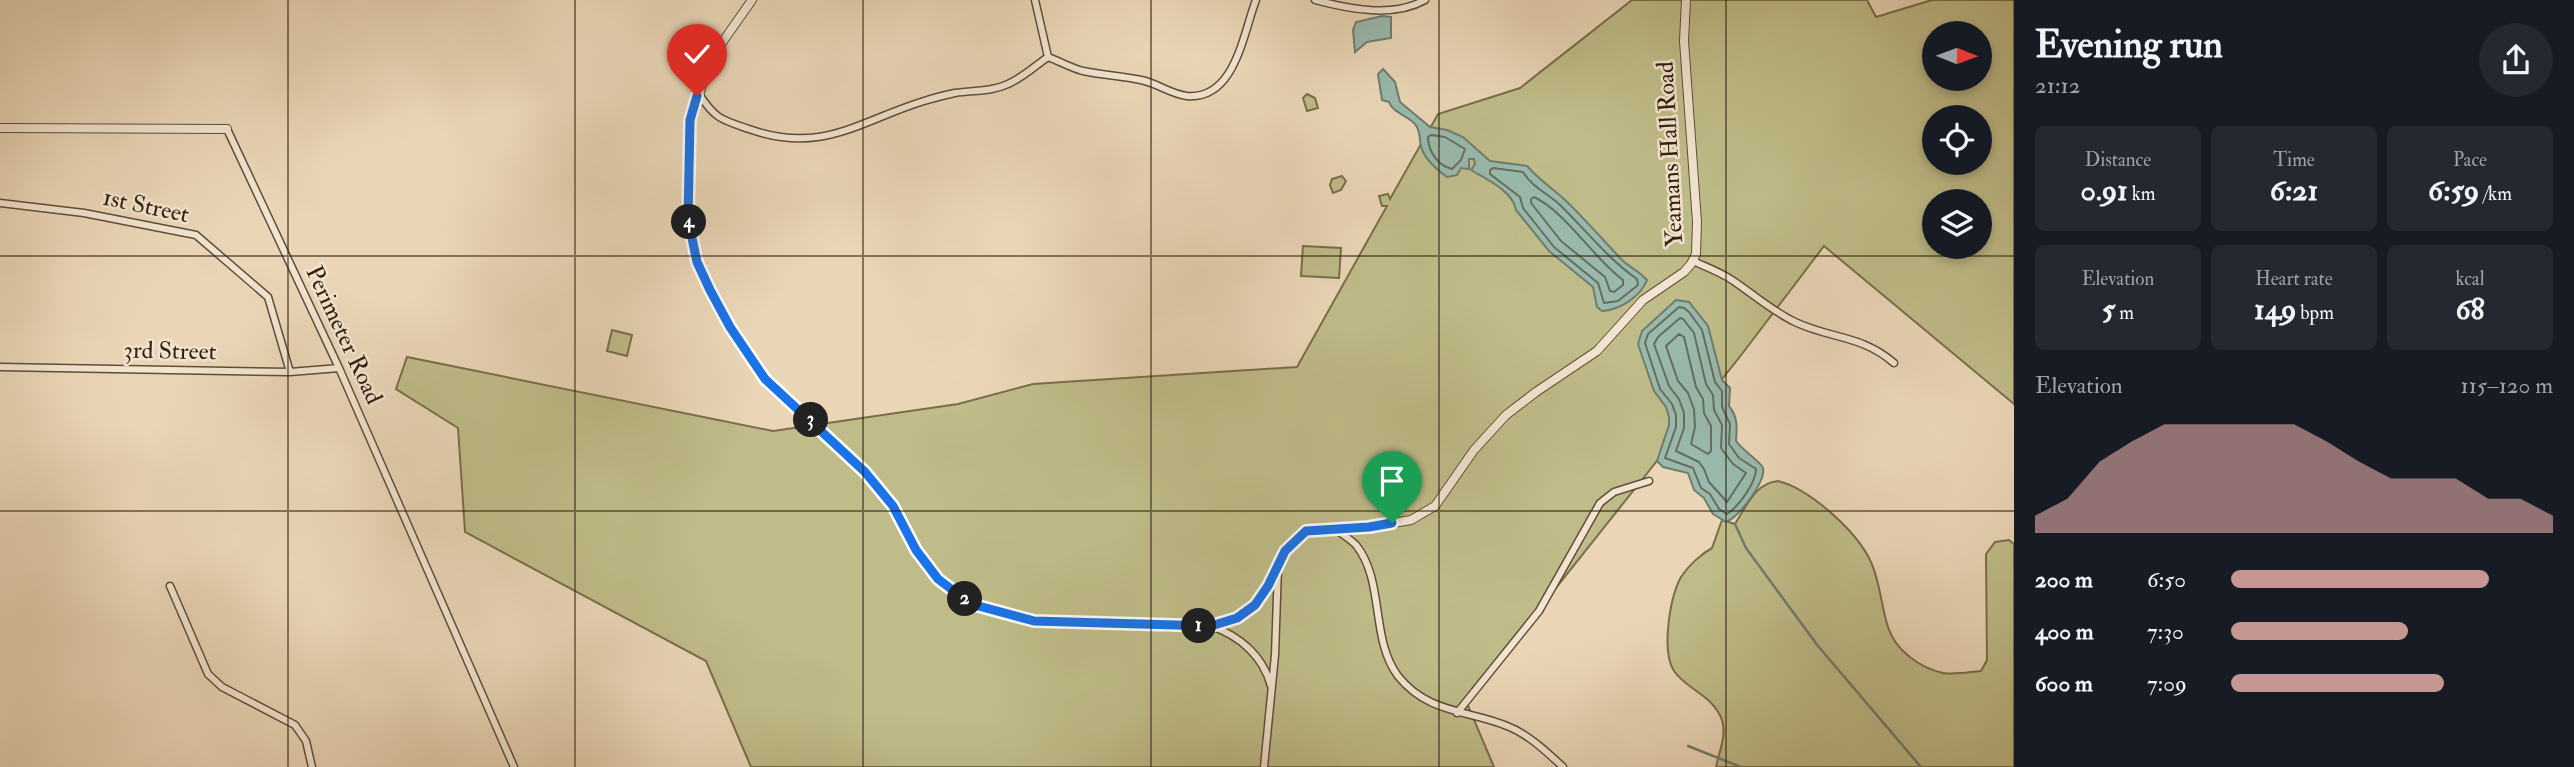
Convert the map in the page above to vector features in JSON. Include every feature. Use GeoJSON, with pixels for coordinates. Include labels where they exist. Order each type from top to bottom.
{"type":"FeatureCollection","features":[{"type":"Feature","properties":{"kind":"street","name":"Yeamans Hall Road"},"geometry":{"type":"LineString","coordinates":[[752,0],[712,57],[690,120],[688,219],[697,262],[710,290],[730,327],[765,379],[865,472],[893,506],[916,550],[938,579],[971,604],[1034,621],[1211,626],[1237,618],[1255,605],[1268,586],[1285,551],[1306,531],[1369,527],[1411,520],[1435,506],[1474,450],[1506,415],[1597,351],[1643,300],[1684,272],[1693,261],[1696,254],[1697,222],[1684,41],[1686,0]]}},
{"type":"Feature","properties":{"kind":"street"},"geometry":{"type":"LineString","coordinates":[[1035,0],[1048,57]]}},
{"type":"Feature","properties":{"kind":"street"},"geometry":{"type":"LineString","coordinates":[[1048,57],[1080,70],[1144,80],[1186,96],[1210,93],[1220,86],[1230,72],[1256,0]]}},
{"type":"Feature","properties":{"kind":"street"},"geometry":{"type":"LineString","coordinates":[[1315,0],[1347,8],[1382,10],[1416,5],[1425,0]]}},
{"type":"Feature","properties":{"kind":"street"},"geometry":{"type":"LineString","coordinates":[[698,93],[712,114],[730,123],[766,135],[814,139],[839,134],[923,102],[955,93],[986,91],[1008,84],[1048,57]]}},
{"type":"Feature","properties":{"kind":"street","name":"Perimeter Road"},"geometry":{"type":"LineString","coordinates":[[0,128],[227,129],[339,368],[514,767]]}},
{"type":"Feature","properties":{"kind":"street","name":"1st Street"},"geometry":{"type":"LineString","coordinates":[[0,203],[84,212],[196,235],[268,297],[290,372]]}},
{"type":"Feature","properties":{"kind":"street"},"geometry":{"type":"LineString","coordinates":[[1693,261],[1728,278],[1796,323],[1852,339],[1879,350],[1894,363]]}},
{"type":"Feature","properties":{"kind":"street","name":"3rd Street"},"geometry":{"type":"LineString","coordinates":[[0,367],[290,372],[339,368]]}},
{"type":"Feature","properties":{"kind":"street"},"geometry":{"type":"LineString","coordinates":[[1457,713],[1539,611],[1600,503],[1614,492],[1649,481]]}},
{"type":"Feature","properties":{"kind":"street"},"geometry":{"type":"LineString","coordinates":[[1333,528],[1353,542],[1362,553],[1370,575],[1387,655],[1396,674],[1410,689],[1457,713],[1508,726],[1545,750],[1563,767]]}},
{"type":"Feature","properties":{"kind":"street"},"geometry":{"type":"LineString","coordinates":[[1264,767],[1272,690],[1278,565]]}},
{"type":"Feature","properties":{"kind":"street"},"geometry":{"type":"LineString","coordinates":[[170,586],[208,674],[222,687],[295,725],[306,741],[312,767]]}},
{"type":"Feature","properties":{"kind":"street"},"geometry":{"type":"LineString","coordinates":[[1211,626],[1235,636],[1254,653],[1270,681],[1272,690]]}},
{"type":"Feature","properties":{"kind":"shaded area"},"geometry":{"type":"Polygon","coordinates":[[[1632,0],[1867,0],[1876,17],[1932,0],[2014,0],[2014,404],[1824,246],[1742,354],[1466,701],[1494,767],[751,767],[706,661],[465,532],[458,428],[396,389],[407,357],[773,431],[958,404],[1033,384],[1297,367],[1387,206],[1382,206],[1379,196],[1388,194],[1390,199],[1438,114],[1520,88],[1632,0]]]}},
{"type":"Feature","properties":{"kind":"shaded area"},"geometry":{"type":"Polygon","coordinates":[[[1307,94],[1315,98],[1318,108],[1307,111],[1303,98],[1307,94]]]}},
{"type":"Feature","properties":{"kind":"shaded area"},"geometry":{"type":"Polygon","coordinates":[[[1342,176],[1346,181],[1341,190],[1333,193],[1330,185],[1332,179],[1342,176]]]}},
{"type":"Feature","properties":{"kind":"shaded area"},"geometry":{"type":"Polygon","coordinates":[[[1303,246],[1341,248],[1339,278],[1301,276],[1303,246]]]}},
{"type":"Feature","properties":{"kind":"shaded area"},"geometry":{"type":"Polygon","coordinates":[[[612,330],[632,335],[627,356],[607,351],[612,330]]]}},
{"type":"Feature","properties":{"kind":"shaded area"},"geometry":{"type":"Polygon","coordinates":[[[1778,481],[1817,502],[1854,537],[1870,560],[1891,635],[1910,657],[1934,671],[1957,674],[1981,671],[1987,660],[1986,554],[1995,542],[2009,540],[2014,544],[2014,767],[1716,767],[1723,738],[1722,720],[1713,704],[1679,678],[1674,671],[1668,651],[1671,610],[1681,577],[1695,561],[1712,548],[1722,520],[1735,524],[1757,491],[1778,481]]]}},
{"type":"Feature","properties":{"kind":"water"},"geometry":{"type":"Polygon","coordinates":[[[1382,16],[1391,17],[1391,38],[1367,42],[1355,52],[1353,30],[1356,22],[1382,16]]]}},
{"type":"Feature","properties":{"kind":"water"},"geometry":{"type":"Polygon","coordinates":[[[1383,69],[1395,82],[1400,102],[1430,127],[1463,137],[1490,161],[1527,166],[1571,206],[1621,259],[1647,280],[1635,297],[1623,305],[1602,311],[1597,307],[1593,287],[1549,251],[1516,210],[1510,197],[1498,186],[1471,170],[1475,164],[1474,159],[1469,159],[1469,169],[1461,168],[1457,175],[1447,177],[1439,171],[1425,155],[1415,124],[1394,109],[1389,102],[1382,100],[1378,74],[1383,69]]]}},
{"type":"Feature","properties":{"kind":"water"},"geometry":{"type":"Polygon","coordinates":[[[1676,300],[1689,302],[1708,326],[1722,380],[1730,388],[1729,406],[1737,427],[1736,441],[1763,468],[1760,481],[1750,498],[1738,513],[1726,522],[1713,514],[1704,498],[1694,490],[1688,473],[1663,467],[1657,461],[1669,425],[1669,417],[1666,407],[1654,391],[1638,344],[1642,331],[1676,300]]]}},
{"type":"Feature","properties":{"kind":"waterway"},"geometry":{"type":"LineString","coordinates":[[1735,524],[1746,548],[1818,646],[1921,767]]}},
{"type":"Feature","properties":{"kind":"waterway"},"geometry":{"type":"LineString","coordinates":[[1688,746],[1741,767]]}},
{"type":"Feature","properties":{"kind":"route"},"geometry":{"type":"LineString","coordinates":[[697,96],[690,120],[688,219],[697,262],[710,290],[730,327],[765,379],[865,472],[893,506],[916,550],[938,579],[971,604],[1034,621],[1211,626],[1237,618],[1255,605],[1268,586],[1285,551],[1306,531],[1392,523]]}}]}
